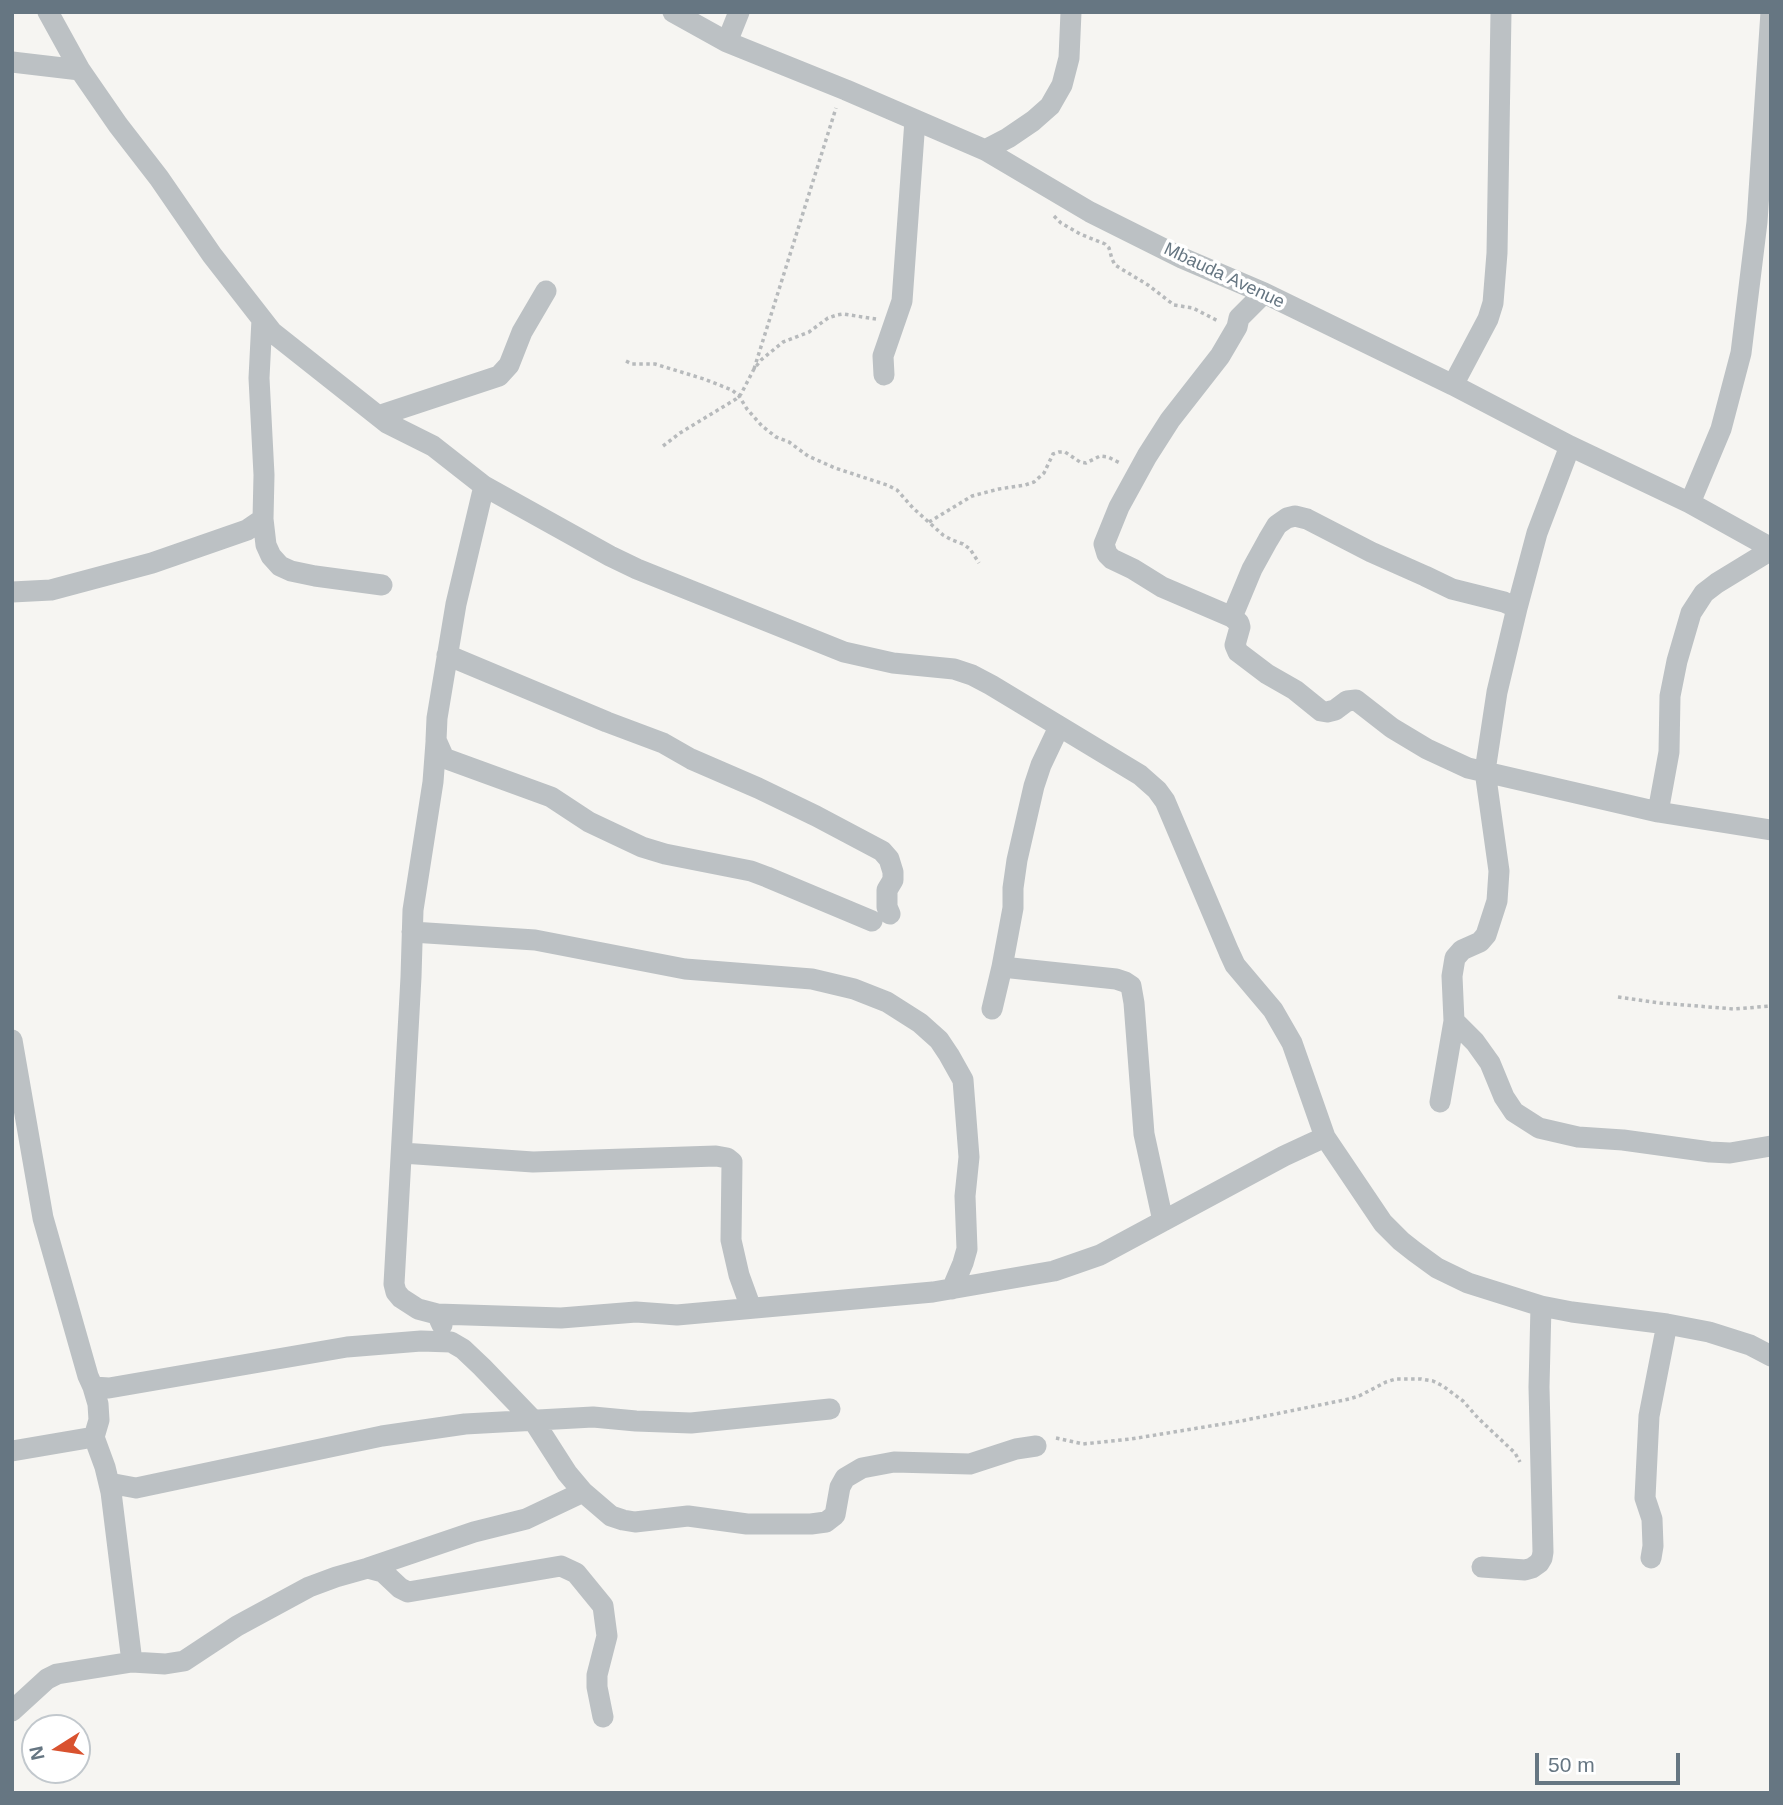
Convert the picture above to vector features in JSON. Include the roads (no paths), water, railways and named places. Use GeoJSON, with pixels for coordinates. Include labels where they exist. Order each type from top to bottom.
{"type":"FeatureCollection","features":[{"type":"Feature","properties":{"kind":"street"},"geometry":{"type":"LineString","coordinates":[[48,12],[80,70],[118,125],[159,178],[212,255],[272,332],[378,416],[433,446],[484,486],[637,569],[844,652],[893,663],[954,669],[972,675],[1140,775],[1157,790],[1165,801],[1228,953],[1273,1010],[1292,1043],[1325,1137],[1383,1223],[1415,1252],[1437,1268],[1468,1283],[1541,1306],[1709,1332],[1750,1345],[1771,1356]]}},
{"type":"Feature","properties":{"kind":"street","name":"Mbauda Avenue"},"geometry":{"type":"LineString","coordinates":[[673,12],[727,42],[985,150],[1090,212],[1182,258],[1264,293],[1453,384],[1570,446],[1690,503],[1771,549]]}},
{"type":"Feature","properties":{"kind":"street"},"geometry":{"type":"LineString","coordinates":[[727,42],[739,12]]}},
{"type":"Feature","properties":{"kind":"street"},"geometry":{"type":"LineString","coordinates":[[985,150],[1008,138],[1050,106],[1062,85],[1069,58],[1072,12]]}},
{"type":"Feature","properties":{"kind":"street"},"geometry":{"type":"LineString","coordinates":[[1453,384],[1488,319],[1493,303],[1497,253],[1501,12]]}},
{"type":"Feature","properties":{"kind":"street"},"geometry":{"type":"LineString","coordinates":[[1690,503],[1721,429],[1741,353],[1757,222],[1771,12]]}},
{"type":"Feature","properties":{"kind":"street"},"geometry":{"type":"LineString","coordinates":[[12,62],[80,70]]}},
{"type":"Feature","properties":{"kind":"street"},"geometry":{"type":"LineString","coordinates":[[884,375],[883,356],[902,301],[915,120]]}},
{"type":"Feature","properties":{"kind":"street"},"geometry":{"type":"LineString","coordinates":[[378,416],[499,376],[509,365],[522,332],[546,291]]}},
{"type":"Feature","properties":{"kind":"street"},"geometry":{"type":"LineString","coordinates":[[1264,293],[1239,318],[1237,327],[1212,367],[1170,420],[1137,473],[1104,544],[1107,554],[1162,587],[1232,617],[1240,627],[1235,645],[1238,652],[1321,711],[1335,710],[1347,701],[1356,700],[1392,728],[1427,749],[1468,768],[1658,812],[1771,830]]}},
{"type":"Feature","properties":{"kind":"street"},"geometry":{"type":"LineString","coordinates":[[262,318],[258,378],[264,475],[263,519],[271,556],[280,566],[290,570],[382,585]]}},
{"type":"Feature","properties":{"kind":"street"},"geometry":{"type":"LineString","coordinates":[[1440,1101],[1454,1021],[1454,958],[1462,950],[1480,942],[1486,935],[1497,901],[1499,871],[1485,771],[1497,692],[1537,533],[1570,446]]}},
{"type":"Feature","properties":{"kind":"street"},"geometry":{"type":"LineString","coordinates":[[484,486],[447,654],[437,718],[433,782],[412,911],[394,1284],[396,1292],[408,1303],[437,1314],[574,1318],[636,1312],[677,1315],[914,1294],[1054,1271],[1100,1255],[1284,1156],[1325,1137]]}},
{"type":"Feature","properties":{"kind":"street"},"geometry":{"type":"LineString","coordinates":[[1232,617],[1252,569],[1277,525],[1295,516],[1307,519],[1452,589],[1517,608]]}},
{"type":"Feature","properties":{"kind":"street"},"geometry":{"type":"LineString","coordinates":[[12,592],[51,590],[128,570],[247,530],[263,519]]}},
{"type":"Feature","properties":{"kind":"street"},"geometry":{"type":"LineString","coordinates":[[1658,812],[1669,752],[1670,696],[1691,613],[1704,593],[1771,549]]}},
{"type":"Feature","properties":{"kind":"street"},"geometry":{"type":"LineString","coordinates":[[436,740],[443,758],[551,797],[589,822],[642,847],[751,871],[881,917],[887,907],[887,890],[893,880],[893,872],[886,853],[816,816],[691,759],[663,743],[447,654]]}},
{"type":"Feature","properties":{"kind":"street"},"geometry":{"type":"LineString","coordinates":[[992,1009],[1013,908],[1017,860],[1034,786],[1059,727]]}},
{"type":"Feature","properties":{"kind":"street"},"geometry":{"type":"LineString","coordinates":[[412,932],[535,940],[685,969],[812,979],[854,989],[887,1002],[920,1023],[939,1040],[963,1080],[969,1157],[965,1196],[967,1249],[952,1289]]}},
{"type":"Feature","properties":{"kind":"street"},"geometry":{"type":"LineString","coordinates":[[1002,967],[1116,979],[1130,986],[1134,1003],[1144,1134],[1163,1221]]}},
{"type":"Feature","properties":{"kind":"street"},"geometry":{"type":"LineString","coordinates":[[1454,1021],[1475,1042],[1490,1063],[1504,1097],[1514,1112],[1539,1128],[1578,1137],[1623,1140],[1710,1152],[1730,1153],[1771,1146]]}},
{"type":"Feature","properties":{"kind":"street"},"geometry":{"type":"LineString","coordinates":[[12,1040],[14,1066],[43,1218],[98,1404],[99,1420],[94,1437],[109,1483],[132,1662]]}},
{"type":"Feature","properties":{"kind":"street"},"geometry":{"type":"LineString","coordinates":[[402,1153],[533,1162],[716,1156],[727,1158],[732,1162],[731,1240],[739,1275],[751,1308]]}},
{"type":"Feature","properties":{"kind":"street"},"geometry":{"type":"LineString","coordinates":[[1482,1567],[1525,1570],[1539,1563],[1544,1552],[1539,1387],[1541,1306]]}},
{"type":"Feature","properties":{"kind":"street"},"geometry":{"type":"LineString","coordinates":[[437,1314],[451,1342]]}},
{"type":"Feature","properties":{"kind":"street"},"geometry":{"type":"LineString","coordinates":[[1651,1558],[1652,1519],[1645,1498],[1649,1416],[1667,1324]]}},
{"type":"Feature","properties":{"kind":"street"},"geometry":{"type":"LineString","coordinates":[[93,1387],[109,1388],[347,1347],[421,1341],[451,1342],[482,1367],[533,1420],[567,1473],[583,1492],[611,1516],[635,1522],[688,1516],[747,1524],[826,1522],[835,1515],[840,1487],[845,1478],[862,1468],[894,1462],[970,1464],[1016,1449],[1036,1446]]}},
{"type":"Feature","properties":{"kind":"street"},"geometry":{"type":"LineString","coordinates":[[109,1483],[136,1488],[382,1436],[465,1424],[593,1417],[691,1423],[830,1409]]}},
{"type":"Feature","properties":{"kind":"street"},"geometry":{"type":"LineString","coordinates":[[12,1451],[94,1437]]}},
{"type":"Feature","properties":{"kind":"street"},"geometry":{"type":"LineString","coordinates":[[12,1711],[47,1679],[57,1674],[132,1662],[165,1664],[184,1661],[237,1626],[309,1587],[474,1532],[526,1519],[583,1492]]}},
{"type":"Feature","properties":{"kind":"street"},"geometry":{"type":"LineString","coordinates":[[368,1568],[383,1572],[408,1592],[552,1567],[561,1566],[576,1573],[603,1606],[607,1636],[597,1675],[597,1687],[604,1717]]}}]}
